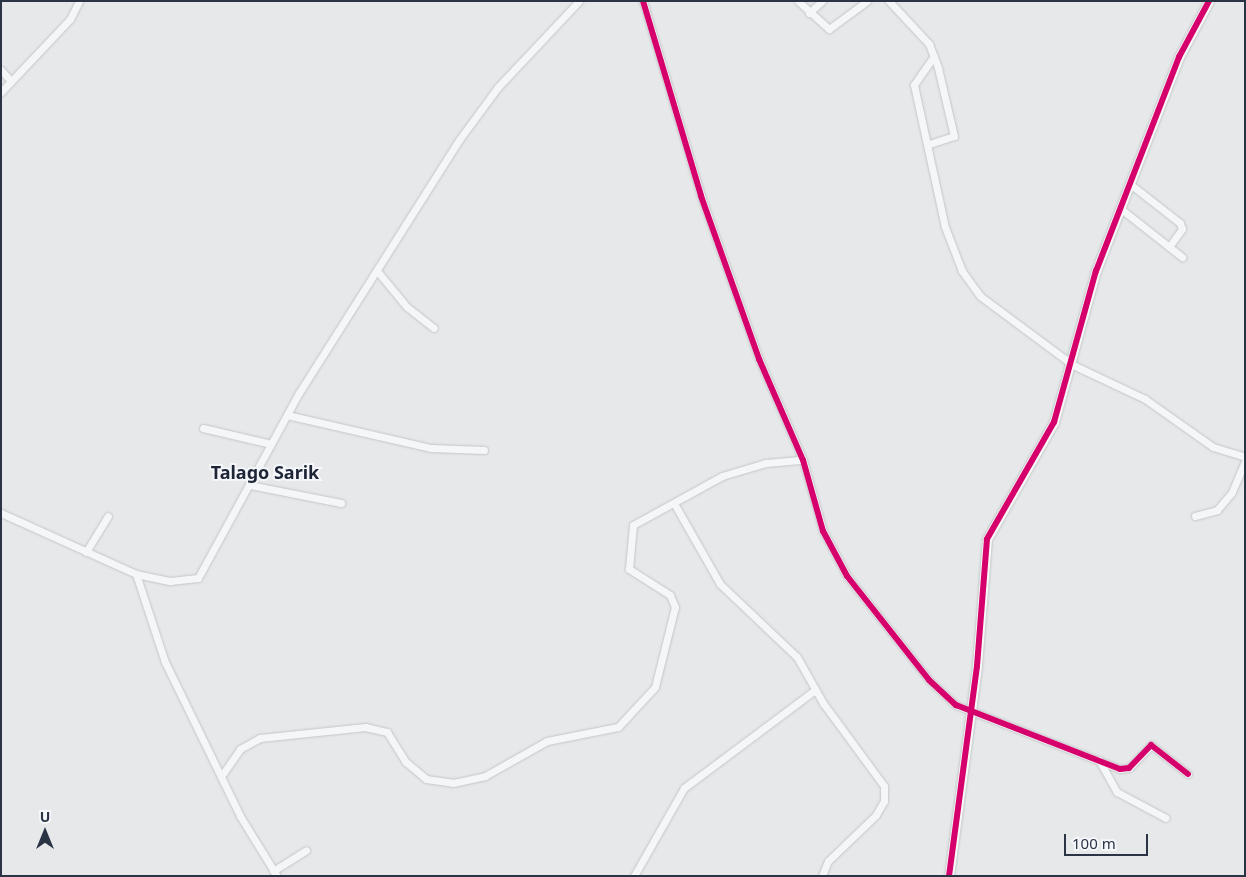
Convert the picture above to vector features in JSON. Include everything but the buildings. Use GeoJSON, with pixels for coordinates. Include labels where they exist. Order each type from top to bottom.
{"type":"FeatureCollection","features":[{"type":"Feature","properties":{"kind":"street"},"geometry":{"type":"LineString","coordinates":[[1,92],[10,80],[70,18],[79,1]]}},
{"type":"Feature","properties":{"kind":"street"},"geometry":{"type":"LineString","coordinates":[[1,513],[136,574],[170,581],[198,578],[287,415],[464,132],[498,87],[579,1]]}},
{"type":"Feature","properties":{"kind":"street"},"geometry":{"type":"LineString","coordinates":[[643,1],[702,196],[759,359],[803,460],[823,531],[847,576],[929,680],[956,705],[1126,769],[1151,745],[1188,774]]}},
{"type":"Feature","properties":{"kind":"street"},"geometry":{"type":"LineString","coordinates":[[798,1],[809,13],[831,29],[867,1]]}},
{"type":"Feature","properties":{"kind":"street"},"geometry":{"type":"LineString","coordinates":[[809,13],[822,1]]}},
{"type":"Feature","properties":{"kind":"street"},"geometry":{"type":"LineString","coordinates":[[889,1],[929,44],[934,56],[954,132],[952,138],[927,145]]}},
{"type":"Feature","properties":{"kind":"street"},"geometry":{"type":"LineString","coordinates":[[949,876],[970,711],[987,539],[1045,444],[1072,365],[1096,271],[1179,57],[1209,1]]}},
{"type":"Feature","properties":{"kind":"street"},"geometry":{"type":"LineString","coordinates":[[934,56],[914,85],[944,227],[962,271],[1000,314],[1072,365],[1145,399],[1213,447],[1245,457]]}},
{"type":"Feature","properties":{"kind":"street"},"geometry":{"type":"LineString","coordinates":[[1,70],[10,80]]}},
{"type":"Feature","properties":{"kind":"street"},"geometry":{"type":"LineString","coordinates":[[1130,184],[1180,223],[1182,229],[1169,247]]}},
{"type":"Feature","properties":{"kind":"street"},"geometry":{"type":"LineString","coordinates":[[1121,209],[1182,257]]}},
{"type":"Feature","properties":{"kind":"street"},"geometry":{"type":"LineString","coordinates":[[378,272],[407,307],[434,328]]}},
{"type":"Feature","properties":{"kind":"street"},"geometry":{"type":"LineString","coordinates":[[287,415],[431,448],[484,450]]}},
{"type":"Feature","properties":{"kind":"street"},"geometry":{"type":"LineString","coordinates":[[203,428],[271,444]]}},
{"type":"Feature","properties":{"kind":"street"},"geometry":{"type":"LineString","coordinates":[[222,775],[240,749],[260,738],[365,727],[386,732],[406,762],[426,779],[453,783],[485,776],[547,741],[618,727],[655,687],[674,607],[670,595],[632,575],[631,530],[639,518],[675,505],[722,476],[766,463],[803,460]]}},
{"type":"Feature","properties":{"kind":"street"},"geometry":{"type":"LineString","coordinates":[[1195,516],[1217,510],[1232,492],[1245,461]]}},
{"type":"Feature","properties":{"kind":"street"},"geometry":{"type":"LineString","coordinates":[[250,485],[341,503]]}},
{"type":"Feature","properties":{"kind":"street"},"geometry":{"type":"LineString","coordinates":[[675,505],[726,592],[793,652],[815,690],[886,791],[876,815],[828,861],[822,876]]}},
{"type":"Feature","properties":{"kind":"street"},"geometry":{"type":"LineString","coordinates":[[86,552],[108,516]]}},
{"type":"Feature","properties":{"kind":"street"},"geometry":{"type":"LineString","coordinates":[[136,574],[157,643],[222,775],[275,873],[306,850]]}},
{"type":"Feature","properties":{"kind":"street"},"geometry":{"type":"LineString","coordinates":[[634,876],[684,788],[815,690]]}},
{"type":"Feature","properties":{"kind":"street"},"geometry":{"type":"LineString","coordinates":[[1098,760],[1117,792],[1166,818]]}},
{"type":"Feature","properties":{"kind":"cycle path"},"geometry":{"type":"LineString","coordinates":[[643,1],[701,196],[759,359],[803,460],[823,531],[847,576],[929,680],[956,705],[1120,769],[1129,768],[1151,745],[1188,774]]}},
{"type":"Feature","properties":{"kind":"cycle path"},"geometry":{"type":"LineString","coordinates":[[949,876],[977,666],[987,539],[1054,422],[1096,271],[1179,57],[1209,1]]}},
{"type":"Feature","properties":{"kind":"district","name":"Talago Sarik"},"geometry":{"type":"Point","coordinates":[265,472]}}]}
